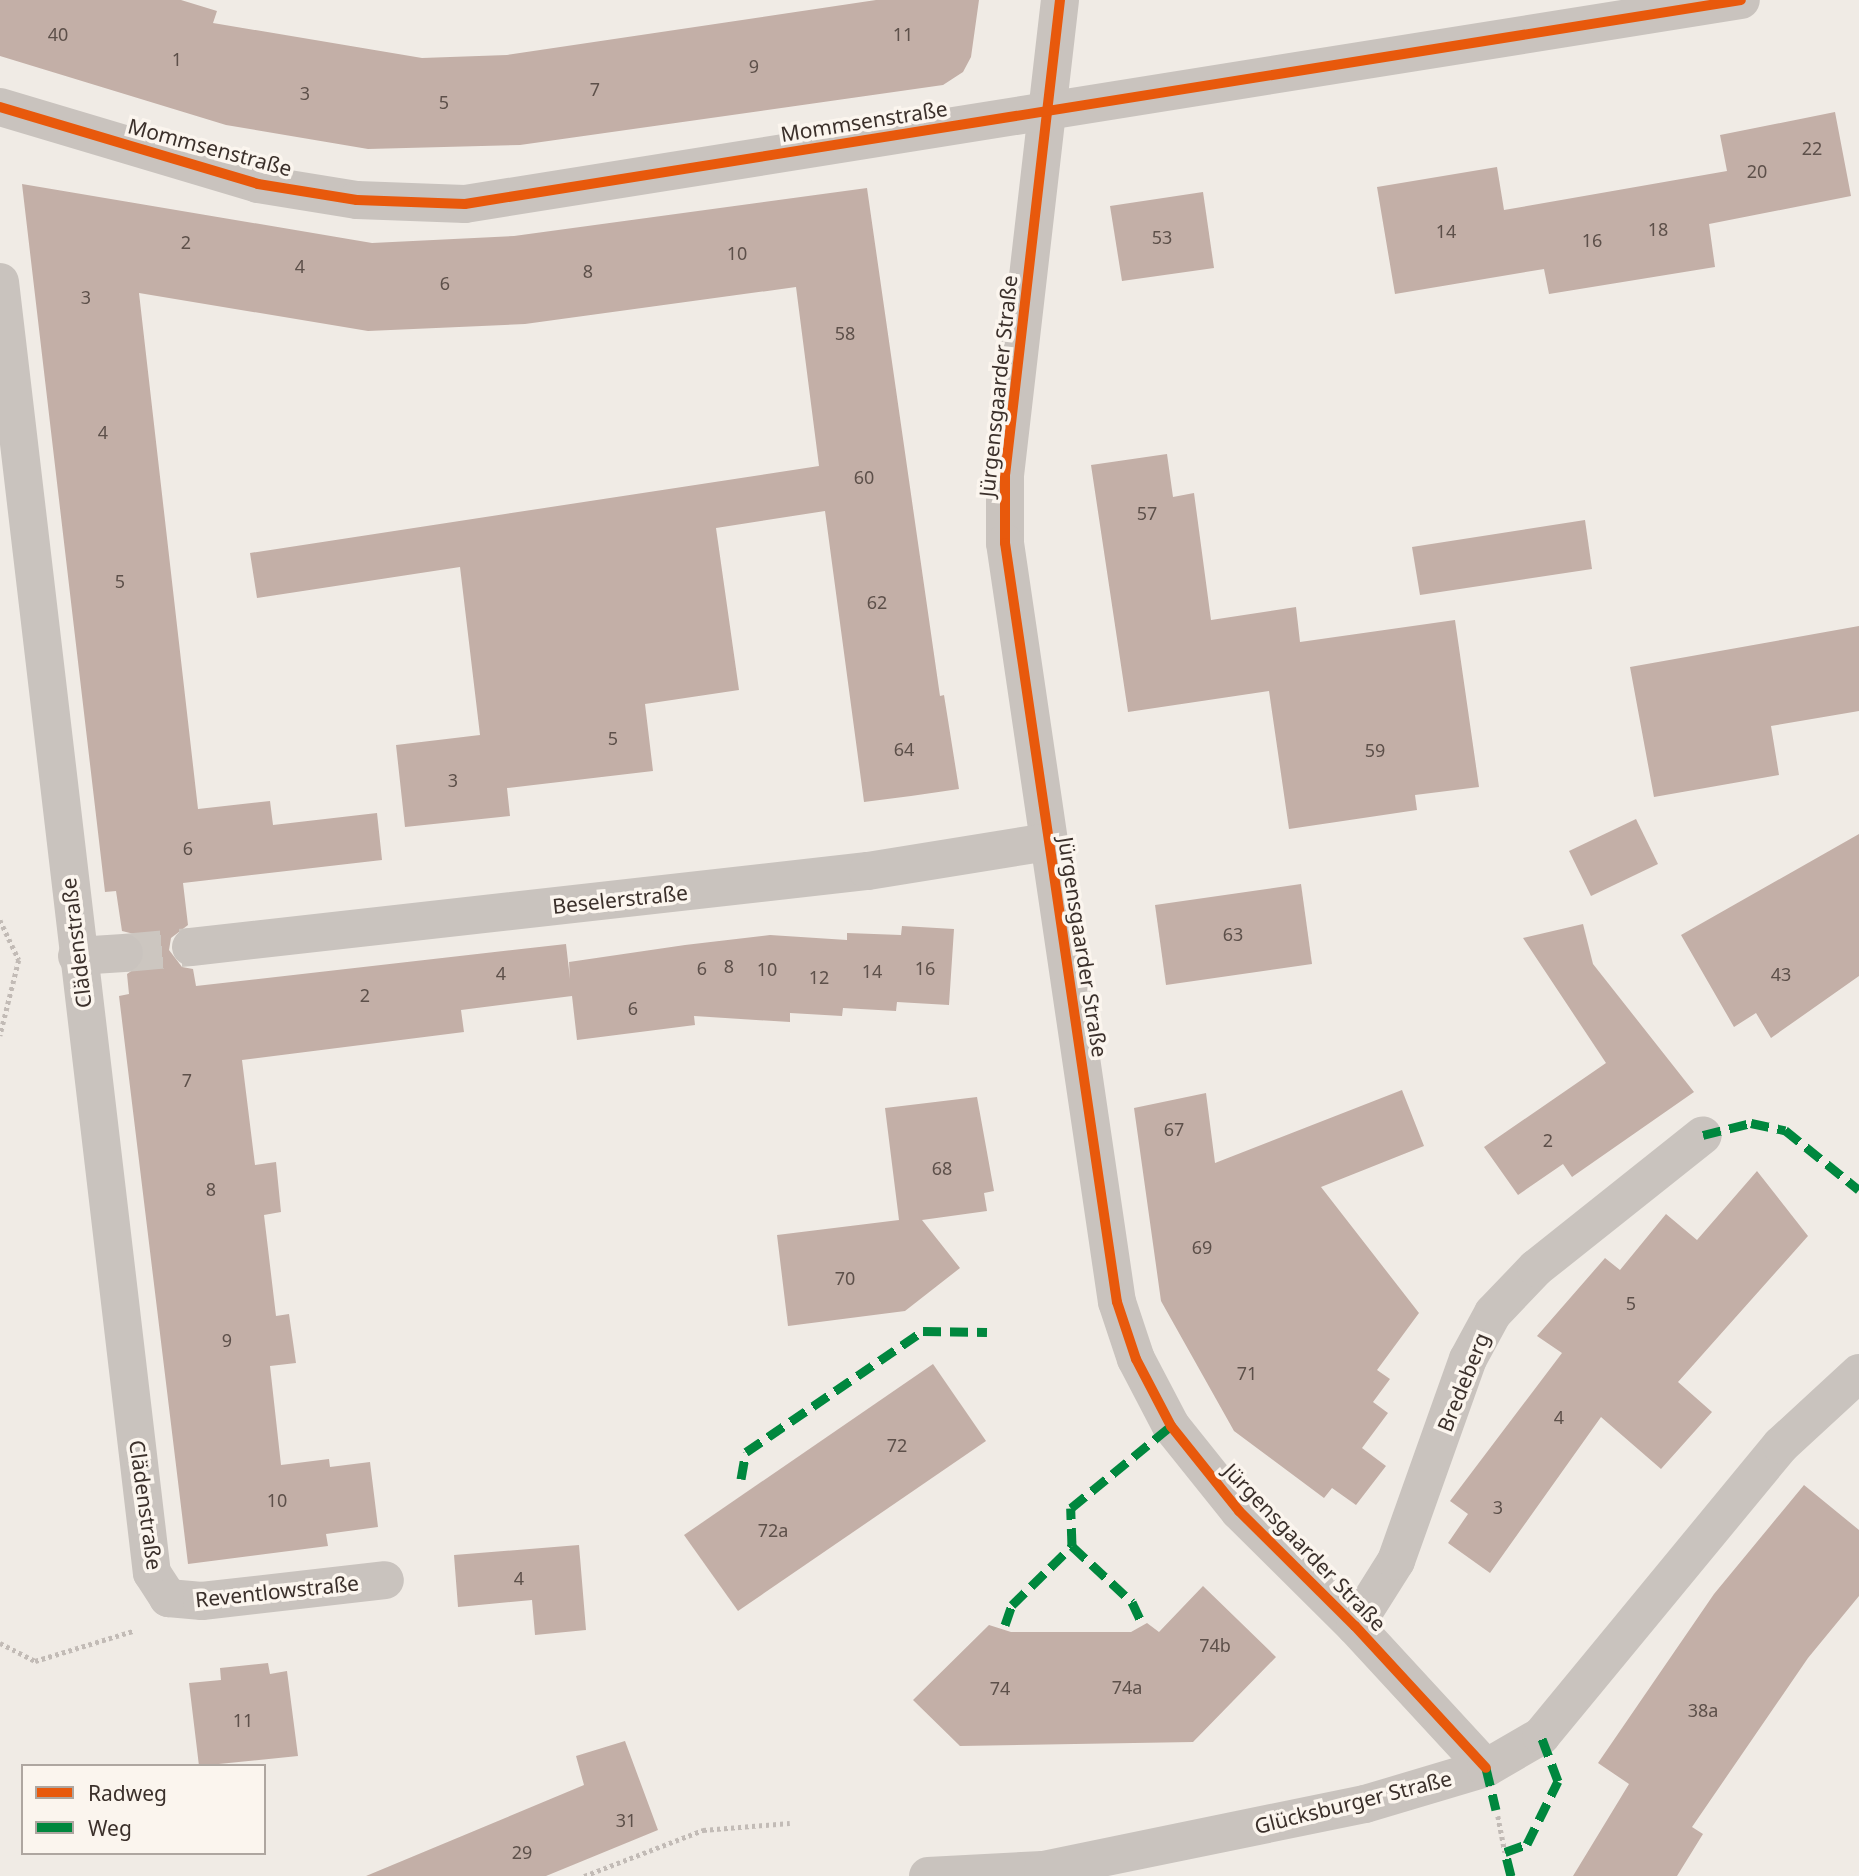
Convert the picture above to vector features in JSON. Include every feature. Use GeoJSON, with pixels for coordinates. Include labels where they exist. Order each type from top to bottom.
{"type":"FeatureCollection","features":[{"type":"Feature","properties":{"kind":"street","name":"Jürgensgaarder Straße"},"geometry":{"type":"LineString","coordinates":[[1060,0],[1005,474],[1005,543],[1118,1302],[1136,1359],[1171,1426],[1239,1511],[1355,1626],[1486,1769]]}},
{"type":"Feature","properties":{"kind":"street","name":"Mommsenstraße"},"geometry":{"type":"LineString","coordinates":[[0,107],[258,184],[356,200],[465,204],[1741,0]]}},
{"type":"Feature","properties":{"kind":"street","name":"Clädenstraße"},"geometry":{"type":"LineString","coordinates":[[0,282],[77,956],[152,1573],[168,1598]]}},
{"type":"Feature","properties":{"kind":"street","name":"Beselerstraße"},"geometry":{"type":"LineString","coordinates":[[191,947],[868,872],[1048,842]]}},
{"type":"Feature","properties":{"kind":"street"},"geometry":{"type":"LineString","coordinates":[[77,956],[124,953]]}},
{"type":"Feature","properties":{"kind":"street","name":"Bredeberg"},"geometry":{"type":"LineString","coordinates":[[1355,1626],[1396,1561],[1468,1359],[1493,1313],[1536,1268],[1703,1135]]}},
{"type":"Feature","properties":{"kind":"street","name":"Glücksburger Straße"},"geometry":{"type":"LineString","coordinates":[[928,1876],[1043,1870],[1366,1804],[1486,1769],[1541,1736],[1781,1446],[1859,1373]]}},
{"type":"Feature","properties":{"kind":"street","name":"Reventlowstraße"},"geometry":{"type":"LineString","coordinates":[[168,1598],[202,1601],[385,1580]]}},
{"type":"Feature","properties":{"kind":"path"},"geometry":{"type":"LineString","coordinates":[[0,920],[19,960],[0,1036]]}},
{"type":"Feature","properties":{"kind":"path"},"geometry":{"type":"LineString","coordinates":[[0,1643],[35,1661],[91,1644]]}},
{"type":"Feature","properties":{"kind":"path"},"geometry":{"type":"LineString","coordinates":[[1496,1810],[1505,1852]]}},
{"type":"Feature","properties":{"kind":"path"},"geometry":{"type":"LineString","coordinates":[[584,1876],[703,1830],[790,1823]]}},
{"type":"Feature","properties":{"kind":"building"},"geometry":{"type":"Polygon","coordinates":[[[0,0],[181,0],[217,11],[213,23],[422,58],[507,55],[876,0],[979,0],[971,57],[963,72],[943,85],[520,145],[368,149],[226,125],[0,56],[0,0]]]}},
{"type":"Feature","properties":{"kind":"building"},"geometry":{"type":"Polygon","coordinates":[[[1835,112],[1851,196],[1709,224],[1715,267],[1549,294],[1544,269],[1395,294],[1377,187],[1497,167],[1504,210],[1727,171],[1720,135],[1835,112]]]}},
{"type":"Feature","properties":{"kind":"building"},"geometry":{"type":"Polygon","coordinates":[[[22,184],[372,243],[514,236],[867,188],[940,696],[944,695],[959,789],[911,796],[864,802],[825,511],[716,528],[739,690],[645,704],[653,771],[507,788],[510,816],[405,827],[396,745],[480,735],[460,567],[257,598],[250,553],[819,466],[796,287],[525,324],[368,331],[139,293],[198,809],[270,801],[273,825],[377,813],[382,860],[183,883],[188,925],[171,938],[169,950],[182,967],[193,969],[196,986],[566,944],[570,979],[569,962],[685,945],[770,935],[847,940],[847,933],[901,935],[902,926],[954,929],[949,1005],[897,1002],[896,1011],[843,1008],[842,1016],[790,1013],[790,1022],[694,1016],[695,1025],[577,1040],[572,996],[461,1010],[464,1032],[242,1060],[255,1165],[276,1162],[281,1212],[264,1215],[276,1316],[289,1314],[296,1363],[270,1366],[281,1465],[329,1459],[330,1467],[370,1462],[378,1527],[326,1534],[328,1546],[188,1564],[119,996],[129,994],[127,974],[143,963],[146,951],[134,934],[122,931],[116,891],[105,892],[22,184]]]}},
{"type":"Feature","properties":{"kind":"building"},"geometry":{"type":"Polygon","coordinates":[[[1203,192],[1214,268],[1122,281],[1110,206],[1203,192]]]}},
{"type":"Feature","properties":{"kind":"building"},"geometry":{"type":"Polygon","coordinates":[[[1167,454],[1173,497],[1194,493],[1211,620],[1296,607],[1300,642],[1455,620],[1479,787],[1415,795],[1417,810],[1289,829],[1269,691],[1128,712],[1091,465],[1167,454]]]}},
{"type":"Feature","properties":{"kind":"building"},"geometry":{"type":"Polygon","coordinates":[[[1585,520],[1592,569],[1420,595],[1412,547],[1585,520]]]}},
{"type":"Feature","properties":{"kind":"building"},"geometry":{"type":"Polygon","coordinates":[[[1859,626],[1859,711],[1771,726],[1779,775],[1654,797],[1630,667],[1859,626]]]}},
{"type":"Feature","properties":{"kind":"building"},"geometry":{"type":"Polygon","coordinates":[[[1636,819],[1658,864],[1591,896],[1569,851],[1636,819]]]}},
{"type":"Feature","properties":{"kind":"building"},"geometry":{"type":"Polygon","coordinates":[[[1859,834],[1859,976],[1771,1038],[1756,1013],[1734,1027],[1681,935],[1859,834]]]}},
{"type":"Feature","properties":{"kind":"building"},"geometry":{"type":"Polygon","coordinates":[[[1301,884],[1312,964],[1166,985],[1155,905],[1301,884]]]}},
{"type":"Feature","properties":{"kind":"building"},"geometry":{"type":"Polygon","coordinates":[[[1583,924],[1593,964],[1694,1092],[1572,1177],[1563,1164],[1518,1195],[1484,1147],[1606,1063],[1523,938],[1583,924]]]}},
{"type":"Feature","properties":{"kind":"building"},"geometry":{"type":"Polygon","coordinates":[[[1402,1090],[1424,1146],[1321,1187],[1419,1313],[1377,1370],[1390,1379],[1373,1402],[1388,1413],[1362,1448],[1386,1466],[1356,1505],[1332,1488],[1324,1498],[1234,1431],[1161,1301],[1134,1108],[1206,1093],[1215,1163],[1402,1090]]]}},
{"type":"Feature","properties":{"kind":"building"},"geometry":{"type":"Polygon","coordinates":[[[977,1097],[994,1191],[984,1193],[987,1211],[922,1220],[960,1268],[905,1311],[788,1326],[777,1235],[899,1220],[885,1108],[977,1097]]]}},
{"type":"Feature","properties":{"kind":"building"},"geometry":{"type":"Polygon","coordinates":[[[1757,1171],[1808,1236],[1678,1382],[1712,1412],[1661,1469],[1601,1417],[1490,1573],[1448,1543],[1468,1514],[1450,1501],[1562,1353],[1537,1336],[1605,1258],[1620,1270],[1666,1214],[1697,1240],[1757,1171]]]}},
{"type":"Feature","properties":{"kind":"building"},"geometry":{"type":"Polygon","coordinates":[[[933,1364],[986,1441],[738,1611],[684,1535],[933,1364]]]}},
{"type":"Feature","properties":{"kind":"building"},"geometry":{"type":"Polygon","coordinates":[[[1804,1485],[1859,1530],[1859,1596],[1808,1658],[1692,1827],[1703,1834],[1677,1876],[1573,1876],[1629,1784],[1598,1763],[1714,1594],[1804,1485]]]}},
{"type":"Feature","properties":{"kind":"building"},"geometry":{"type":"Polygon","coordinates":[[[579,1545],[586,1630],[535,1635],[532,1600],[458,1607],[454,1555],[579,1545]]]}},
{"type":"Feature","properties":{"kind":"building"},"geometry":{"type":"Polygon","coordinates":[[[1203,1586],[1276,1657],[1193,1742],[960,1746],[913,1700],[989,1625],[1011,1632],[1131,1632],[1147,1623],[1159,1632],[1203,1586]]]}},
{"type":"Feature","properties":{"kind":"building"},"geometry":{"type":"Polygon","coordinates":[[[268,1663],[270,1674],[287,1671],[298,1756],[199,1764],[189,1683],[221,1680],[220,1668],[268,1663]]]}},
{"type":"Feature","properties":{"kind":"building"},"geometry":{"type":"Polygon","coordinates":[[[625,1741],[658,1830],[546,1876],[366,1876],[584,1785],[576,1756],[625,1741]]]}},
{"type":"Feature","properties":{"kind":"tunnel"},"geometry":{"type":"LineString","coordinates":[[124,953],[191,947]]}},
{"type":"Feature","properties":{"kind":"marked path"},"geometry":{"type":"LineString","coordinates":[[1703,1135],[1751,1123],[1785,1130],[1859,1190]]}},
{"type":"Feature","properties":{"kind":"marked path"},"geometry":{"type":"LineString","coordinates":[[741,1479],[746,1452],[923,1331],[987,1332]]}},
{"type":"Feature","properties":{"kind":"marked path"},"geometry":{"type":"LineString","coordinates":[[1072,1546],[1071,1508],[1171,1426]]}},
{"type":"Feature","properties":{"kind":"marked path"},"geometry":{"type":"LineString","coordinates":[[1005,1625],[1012,1605],[1072,1546],[1132,1602],[1140,1619]]}},
{"type":"Feature","properties":{"kind":"marked path"},"geometry":{"type":"LineString","coordinates":[[1511,1876],[1505,1852],[1527,1844],[1558,1781],[1541,1736]]}},
{"type":"Feature","properties":{"kind":"marked path"},"geometry":{"type":"LineString","coordinates":[[1486,1768],[1496,1810]]}},
{"type":"Feature","properties":{"kind":"cycle path"},"geometry":{"type":"LineString","coordinates":[[1060,0],[1005,474],[1005,543],[1117,1302],[1136,1359],[1171,1426],[1239,1511],[1355,1626],[1486,1768]]}},
{"type":"Feature","properties":{"kind":"cycle path"},"geometry":{"type":"LineString","coordinates":[[0,107],[258,184],[357,200],[465,204],[1741,0]]}}]}
